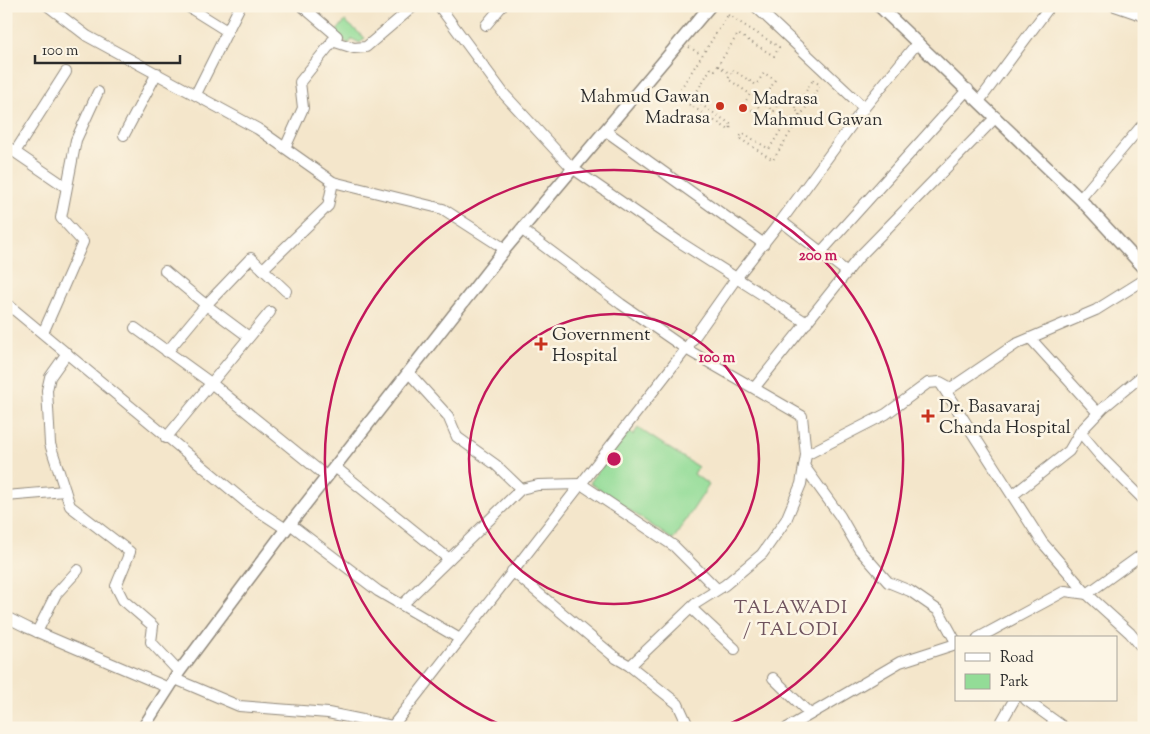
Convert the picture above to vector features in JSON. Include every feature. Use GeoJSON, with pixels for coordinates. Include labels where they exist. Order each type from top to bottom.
{"type":"FeatureCollection","features":[{"type":"Feature","properties":{"kind":"street"},"geometry":{"type":"LineString","coordinates":[[48,6],[88,36],[258,129],[333,182],[443,209],[505,249]]}},
{"type":"Feature","properties":{"kind":"street"},"geometry":{"type":"LineString","coordinates":[[187,6],[227,31]]}},
{"type":"Feature","properties":{"kind":"street"},"geometry":{"type":"LineString","coordinates":[[196,94],[240,6]]}},
{"type":"Feature","properties":{"kind":"street"},"geometry":{"type":"LineString","coordinates":[[285,148],[303,108],[300,82],[337,36],[302,6]]}},
{"type":"Feature","properties":{"kind":"street"},"geometry":{"type":"LineString","coordinates":[[332,42],[354,48],[366,46],[414,6]]}},
{"type":"Feature","properties":{"kind":"street"},"geometry":{"type":"LineString","coordinates":[[439,6],[504,94],[572,168],[678,241],[806,322]]}},
{"type":"Feature","properties":{"kind":"street"},"geometry":{"type":"LineString","coordinates":[[486,25],[502,6]]}},
{"type":"Feature","properties":{"kind":"street"},"geometry":{"type":"LineString","coordinates":[[144,728],[174,679],[288,526],[505,249],[710,6]]}},
{"type":"Feature","properties":{"kind":"street"},"geometry":{"type":"LineString","coordinates":[[755,6],[864,108]]}},
{"type":"Feature","properties":{"kind":"street"},"geometry":{"type":"LineString","coordinates":[[879,6],[980,100],[1080,199],[1144,268]]}},
{"type":"Feature","properties":{"kind":"street"},"geometry":{"type":"LineString","coordinates":[[980,100],[1050,6]]}},
{"type":"Feature","properties":{"kind":"street"},"geometry":{"type":"LineString","coordinates":[[1115,6],[1144,16]]}},
{"type":"Feature","properties":{"kind":"street"},"geometry":{"type":"LineString","coordinates":[[6,617],[37,632],[174,679],[239,706],[328,713],[392,727],[686,349],[737,277],[764,244],[864,108],[918,42]]}},
{"type":"Feature","properties":{"kind":"street"},"geometry":{"type":"LineString","coordinates":[[66,72],[11,149],[66,187]]}},
{"type":"Feature","properties":{"kind":"street"},"geometry":{"type":"LineString","coordinates":[[124,134],[157,73]]}},
{"type":"Feature","properties":{"kind":"street"},"geometry":{"type":"LineString","coordinates":[[821,252],[968,89]]}},
{"type":"Feature","properties":{"kind":"street"},"geometry":{"type":"LineString","coordinates":[[43,333],[83,242],[61,218],[76,140],[98,92]]}},
{"type":"Feature","properties":{"kind":"street"},"geometry":{"type":"LineString","coordinates":[[755,387],[859,256],[996,117]]}},
{"type":"Feature","properties":{"kind":"street"},"geometry":{"type":"LineString","coordinates":[[1080,199],[1144,122]]}},
{"type":"Feature","properties":{"kind":"street"},"geometry":{"type":"LineString","coordinates":[[606,131],[764,244]]}},
{"type":"Feature","properties":{"kind":"street"},"geometry":{"type":"LineString","coordinates":[[263,269],[328,206],[333,182]]}},
{"type":"Feature","properties":{"kind":"street"},"geometry":{"type":"LineString","coordinates":[[781,221],[847,272]]}},
{"type":"Feature","properties":{"kind":"street"},"geometry":{"type":"LineString","coordinates":[[521,229],[620,304],[686,349],[755,387],[802,416],[805,460],[801,484],[786,520],[762,554],[691,608],[630,666]]}},
{"type":"Feature","properties":{"kind":"street"},"geometry":{"type":"LineString","coordinates":[[168,352],[206,305],[251,258],[286,291]]}},
{"type":"Feature","properties":{"kind":"street"},"geometry":{"type":"LineString","coordinates":[[165,271],[249,337]]}},
{"type":"Feature","properties":{"kind":"street"},"geometry":{"type":"LineString","coordinates":[[805,460],[886,414],[928,382],[940,382],[951,388],[1016,344],[1096,310],[1144,280]]}},
{"type":"Feature","properties":{"kind":"street"},"geometry":{"type":"LineString","coordinates":[[6,303],[166,438],[248,504],[288,526],[378,591],[460,639]]}},
{"type":"Feature","properties":{"kind":"street"},"geometry":{"type":"LineString","coordinates":[[166,438],[270,312]]}},
{"type":"Feature","properties":{"kind":"street"},"geometry":{"type":"LineString","coordinates":[[135,328],[211,383],[327,478]]}},
{"type":"Feature","properties":{"kind":"street"},"geometry":{"type":"LineString","coordinates":[[1031,339],[1098,413]]}},
{"type":"Feature","properties":{"kind":"street"},"geometry":{"type":"LineString","coordinates":[[67,354],[50,377],[47,390],[50,444],[65,491],[70,506],[130,552],[116,586],[123,600],[153,626],[151,642],[174,679]]}},
{"type":"Feature","properties":{"kind":"street"},"geometry":{"type":"LineString","coordinates":[[408,373],[448,416],[457,437],[496,465],[521,489]]}},
{"type":"Feature","properties":{"kind":"street"},"geometry":{"type":"LineString","coordinates":[[1013,495],[1069,451],[1080,432],[1098,413],[1144,374]]}},
{"type":"Feature","properties":{"kind":"street"},"geometry":{"type":"LineString","coordinates":[[940,382],[1042,542],[1087,594],[1130,633],[1144,650]]}},
{"type":"Feature","properties":{"kind":"street"},"geometry":{"type":"LineString","coordinates":[[1080,432],[1101,458],[1144,500]]}},
{"type":"Feature","properties":{"kind":"street"},"geometry":{"type":"LineString","coordinates":[[805,460],[859,549],[888,582],[910,591],[939,611],[955,641]]}},
{"type":"Feature","properties":{"kind":"street"},"geometry":{"type":"LineString","coordinates":[[335,467],[449,559]]}},
{"type":"Feature","properties":{"kind":"street"},"geometry":{"type":"LineString","coordinates":[[402,605],[521,489],[538,485],[581,484],[674,546],[717,589]]}},
{"type":"Feature","properties":{"kind":"street"},"geometry":{"type":"LineString","coordinates":[[6,496],[65,491]]}},
{"type":"Feature","properties":{"kind":"street"},"geometry":{"type":"LineString","coordinates":[[982,636],[1065,591],[1087,594],[1144,553]]}},
{"type":"Feature","properties":{"kind":"street"},"geometry":{"type":"LineString","coordinates":[[37,632],[56,594],[78,570]]}},
{"type":"Feature","properties":{"kind":"street"},"geometry":{"type":"LineString","coordinates":[[512,571],[616,658],[630,666],[678,704],[690,728]]}},
{"type":"Feature","properties":{"kind":"street"},"geometry":{"type":"LineString","coordinates":[[691,608],[735,648]]}},
{"type":"Feature","properties":{"kind":"street"},"geometry":{"type":"LineString","coordinates":[[787,728],[900,662],[955,643]]}},
{"type":"Feature","properties":{"kind":"street"},"geometry":{"type":"LineString","coordinates":[[773,678],[810,714]]}},
{"type":"Feature","properties":{"kind":"street"},"geometry":{"type":"LineString","coordinates":[[998,728],[1013,702]]}},
{"type":"Feature","properties":{"kind":"street"},"geometry":{"type":"LineString","coordinates":[[1029,702],[1066,728]]}},
{"type":"Feature","properties":{"kind":"path"},"geometry":{"type":"LineString","coordinates":[[728,15],[779,47],[774,56],[738,34],[715,70],[711,68],[696,93],[690,94],[688,99],[693,103],[697,102],[732,125],[729,130],[676,96],[702,55],[728,15]]}},
{"type":"Feature","properties":{"kind":"path"},"geometry":{"type":"LineString","coordinates":[[681,41],[702,55]]}},
{"type":"Feature","properties":{"kind":"path"},"geometry":{"type":"LineString","coordinates":[[718,66],[731,74]]}},
{"type":"Feature","properties":{"kind":"path"},"geometry":{"type":"LineString","coordinates":[[733,70],[756,84],[764,73],[775,80],[768,93],[780,101],[774,111],[761,103],[755,112],[744,104],[750,94],[728,80],[731,74],[733,70]]}},
{"type":"Feature","properties":{"kind":"path"},"geometry":{"type":"LineString","coordinates":[[813,80],[820,85],[773,160],[739,138],[743,132],[769,149],[790,118],[794,120],[799,117],[799,113],[795,109],[813,80]]}},
{"type":"Feature","properties":{"kind":"green space"},"geometry":{"type":"Polygon","coordinates":[[[345,21],[365,38],[360,43],[352,39],[349,44],[335,33],[345,21]]]}},
{"type":"Feature","properties":{"kind":"green space"},"geometry":{"type":"Polygon","coordinates":[[[638,428],[698,467],[694,474],[709,485],[673,540],[590,483],[627,431],[633,435],[638,428]]]}},
{"type":"Feature","properties":{"kind":"place","name":"Mahmud Gawan Madrasa"},"geometry":{"type":"Point","coordinates":[720,106]}},
{"type":"Feature","properties":{"kind":"place","name":"Madrasa Mahmud Gawan"},"geometry":{"type":"Point","coordinates":[743,108]}},
{"type":"Feature","properties":{"kind":"place","name":"Government Hospital"},"geometry":{"type":"Point","coordinates":[541,344]}},
{"type":"Feature","properties":{"kind":"place","name":"Dr. Basavaraj Chanda Hospital"},"geometry":{"type":"Point","coordinates":[928,416]}},
{"type":"Feature","properties":{"kind":"district","name":"TALAWADI / TALODI"},"geometry":{"type":"Point","coordinates":[791,617]}}]}
